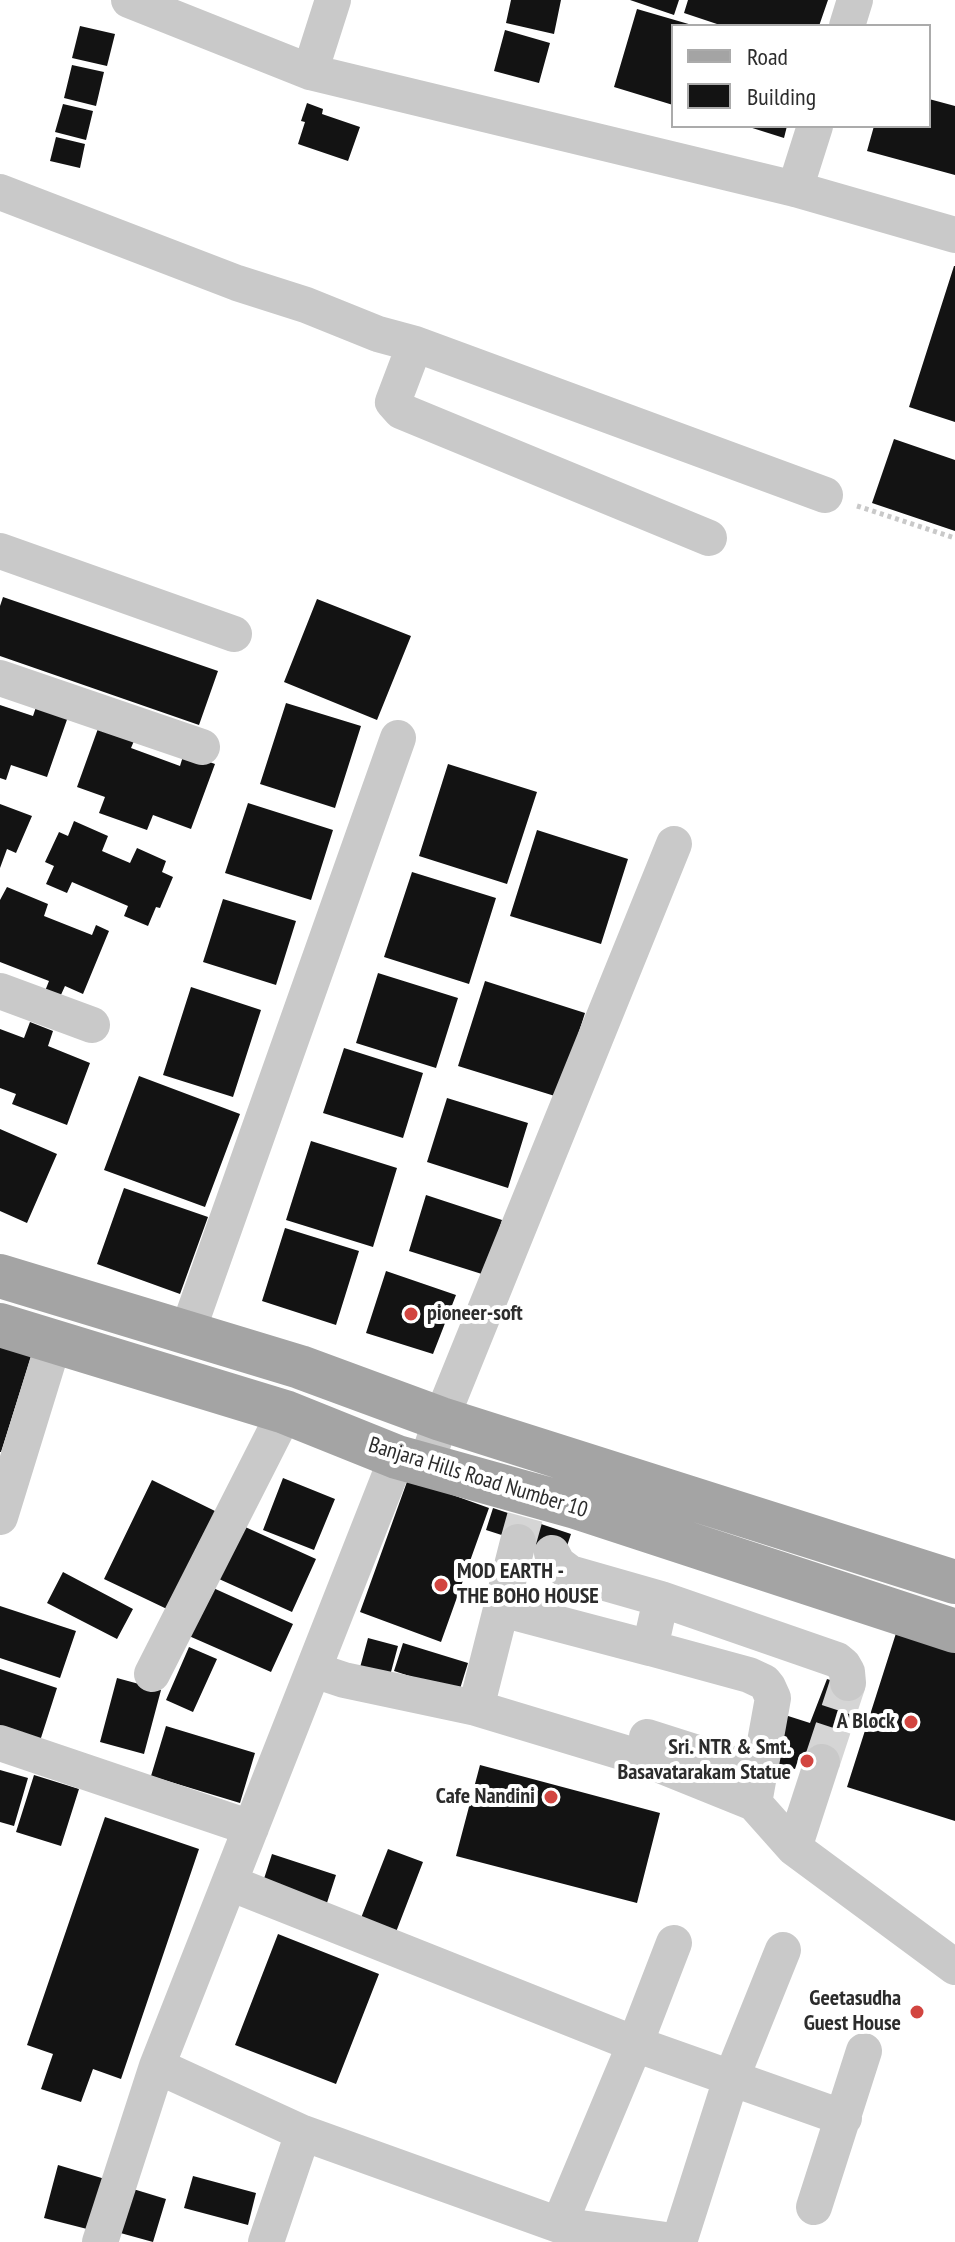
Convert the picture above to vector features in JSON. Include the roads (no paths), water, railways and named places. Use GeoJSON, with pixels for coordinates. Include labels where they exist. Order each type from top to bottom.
{"type":"FeatureCollection","features":[{"type":"Feature","properties":{"kind":"main road","name":"Banjara Hills Road Number 10"},"geometry":{"type":"LineString","coordinates":[[0,1276],[300,1367],[441,1419],[955,1582]]}},
{"type":"Feature","properties":{"kind":"main road","name":"Banjara Hills Road Number 10"},"geometry":{"type":"LineString","coordinates":[[0,1325],[285,1412],[411,1461],[542,1523],[955,1631]]}},
{"type":"Feature","properties":{"kind":"street"},"geometry":{"type":"LineString","coordinates":[[129,0],[310,72],[795,189],[955,235]]}},
{"type":"Feature","properties":{"kind":"street"},"geometry":{"type":"LineString","coordinates":[[310,72],[333,0]]}},
{"type":"Feature","properties":{"kind":"street"},"geometry":{"type":"LineString","coordinates":[[848,24],[855,0]]}},
{"type":"Feature","properties":{"kind":"street"},"geometry":{"type":"LineString","coordinates":[[795,189],[814,128]]}},
{"type":"Feature","properties":{"kind":"street"},"geometry":{"type":"LineString","coordinates":[[0,192],[237,283],[306,305],[378,334],[415,344],[825,495]]}},
{"type":"Feature","properties":{"kind":"street"},"geometry":{"type":"LineString","coordinates":[[415,344],[393,402],[401,411],[709,538]]}},
{"type":"Feature","properties":{"kind":"street"},"geometry":{"type":"LineString","coordinates":[[0,551],[234,634]]}},
{"type":"Feature","properties":{"kind":"street"},"geometry":{"type":"LineString","coordinates":[[0,678],[202,747]]}},
{"type":"Feature","properties":{"kind":"street"},"geometry":{"type":"LineString","coordinates":[[187,1333],[398,738]]}},
{"type":"Feature","properties":{"kind":"street"},"geometry":{"type":"LineString","coordinates":[[100,2242],[157,2066],[314,1670],[411,1461],[441,1419],[674,844]]}},
{"type":"Feature","properties":{"kind":"street"},"geometry":{"type":"LineString","coordinates":[[0,991],[92,1025]]}},
{"type":"Feature","properties":{"kind":"street"},"geometry":{"type":"LineString","coordinates":[[0,1517],[6,1480],[54,1342]]}},
{"type":"Feature","properties":{"kind":"street"},"geometry":{"type":"LineString","coordinates":[[152,1674],[285,1412]]}},
{"type":"Feature","properties":{"kind":"street"},"geometry":{"type":"LineString","coordinates":[[542,1523],[558,1564],[570,1573],[661,1599],[837,1660],[847,1672],[848,1683]]}},
{"type":"Feature","properties":{"kind":"street"},"geometry":{"type":"LineString","coordinates":[[479,1697],[502,1609],[542,1523]]}},
{"type":"Feature","properties":{"kind":"street"},"geometry":{"type":"LineString","coordinates":[[650,1648],[661,1599]]}},
{"type":"Feature","properties":{"kind":"street"},"geometry":{"type":"LineString","coordinates":[[502,1609],[749,1675],[764,1682],[773,1698],[757,1788],[794,1848],[955,1967]]}},
{"type":"Feature","properties":{"kind":"street"},"geometry":{"type":"LineString","coordinates":[[314,1670],[344,1680],[479,1697],[645,1759],[757,1788]]}},
{"type":"Feature","properties":{"kind":"street"},"geometry":{"type":"LineString","coordinates":[[0,1743],[251,1828]]}},
{"type":"Feature","properties":{"kind":"street"},"geometry":{"type":"LineString","coordinates":[[794,1848],[822,1762]]}},
{"type":"Feature","properties":{"kind":"street"},"geometry":{"type":"LineString","coordinates":[[230,1883],[635,2044],[844,2118]]}},
{"type":"Feature","properties":{"kind":"street"},"geometry":{"type":"LineString","coordinates":[[559,2225],[674,1943]]}},
{"type":"Feature","properties":{"kind":"street"},"geometry":{"type":"LineString","coordinates":[[157,2066],[303,2133],[559,2225],[680,2242],[731,2079],[783,1950]]}},
{"type":"Feature","properties":{"kind":"street"},"geometry":{"type":"LineString","coordinates":[[814,2207],[864,2051]]}},
{"type":"Feature","properties":{"kind":"street"},"geometry":{"type":"LineString","coordinates":[[266,2242],[303,2133]]}},
{"type":"Feature","properties":{"kind":"tunnel"},"geometry":{"type":"LineString","coordinates":[[518,1542],[525,1517]]}},
{"type":"Feature","properties":{"kind":"tunnel"},"geometry":{"type":"LineString","coordinates":[[822,1762],[848,1683]]}},
{"type":"Feature","properties":{"kind":"place","name":"pioneer-soft"},"geometry":{"type":"Point","coordinates":[411,1314]}},
{"type":"Feature","properties":{"kind":"place","name":"MOD EARTH - THE BOHO HOUSE"},"geometry":{"type":"Point","coordinates":[441,1585]}},
{"type":"Feature","properties":{"kind":"place","name":"A Block"},"geometry":{"type":"Point","coordinates":[911,1722]}},
{"type":"Feature","properties":{"kind":"place","name":"Sri. NTR & Smt. Basavatarakam Statue"},"geometry":{"type":"Point","coordinates":[807,1761]}},
{"type":"Feature","properties":{"kind":"place","name":"Cafe Nandini"},"geometry":{"type":"Point","coordinates":[551,1797]}},
{"type":"Feature","properties":{"kind":"place","name":"Geetasudha Guest House"},"geometry":{"type":"Point","coordinates":[917,2012]}}]}
